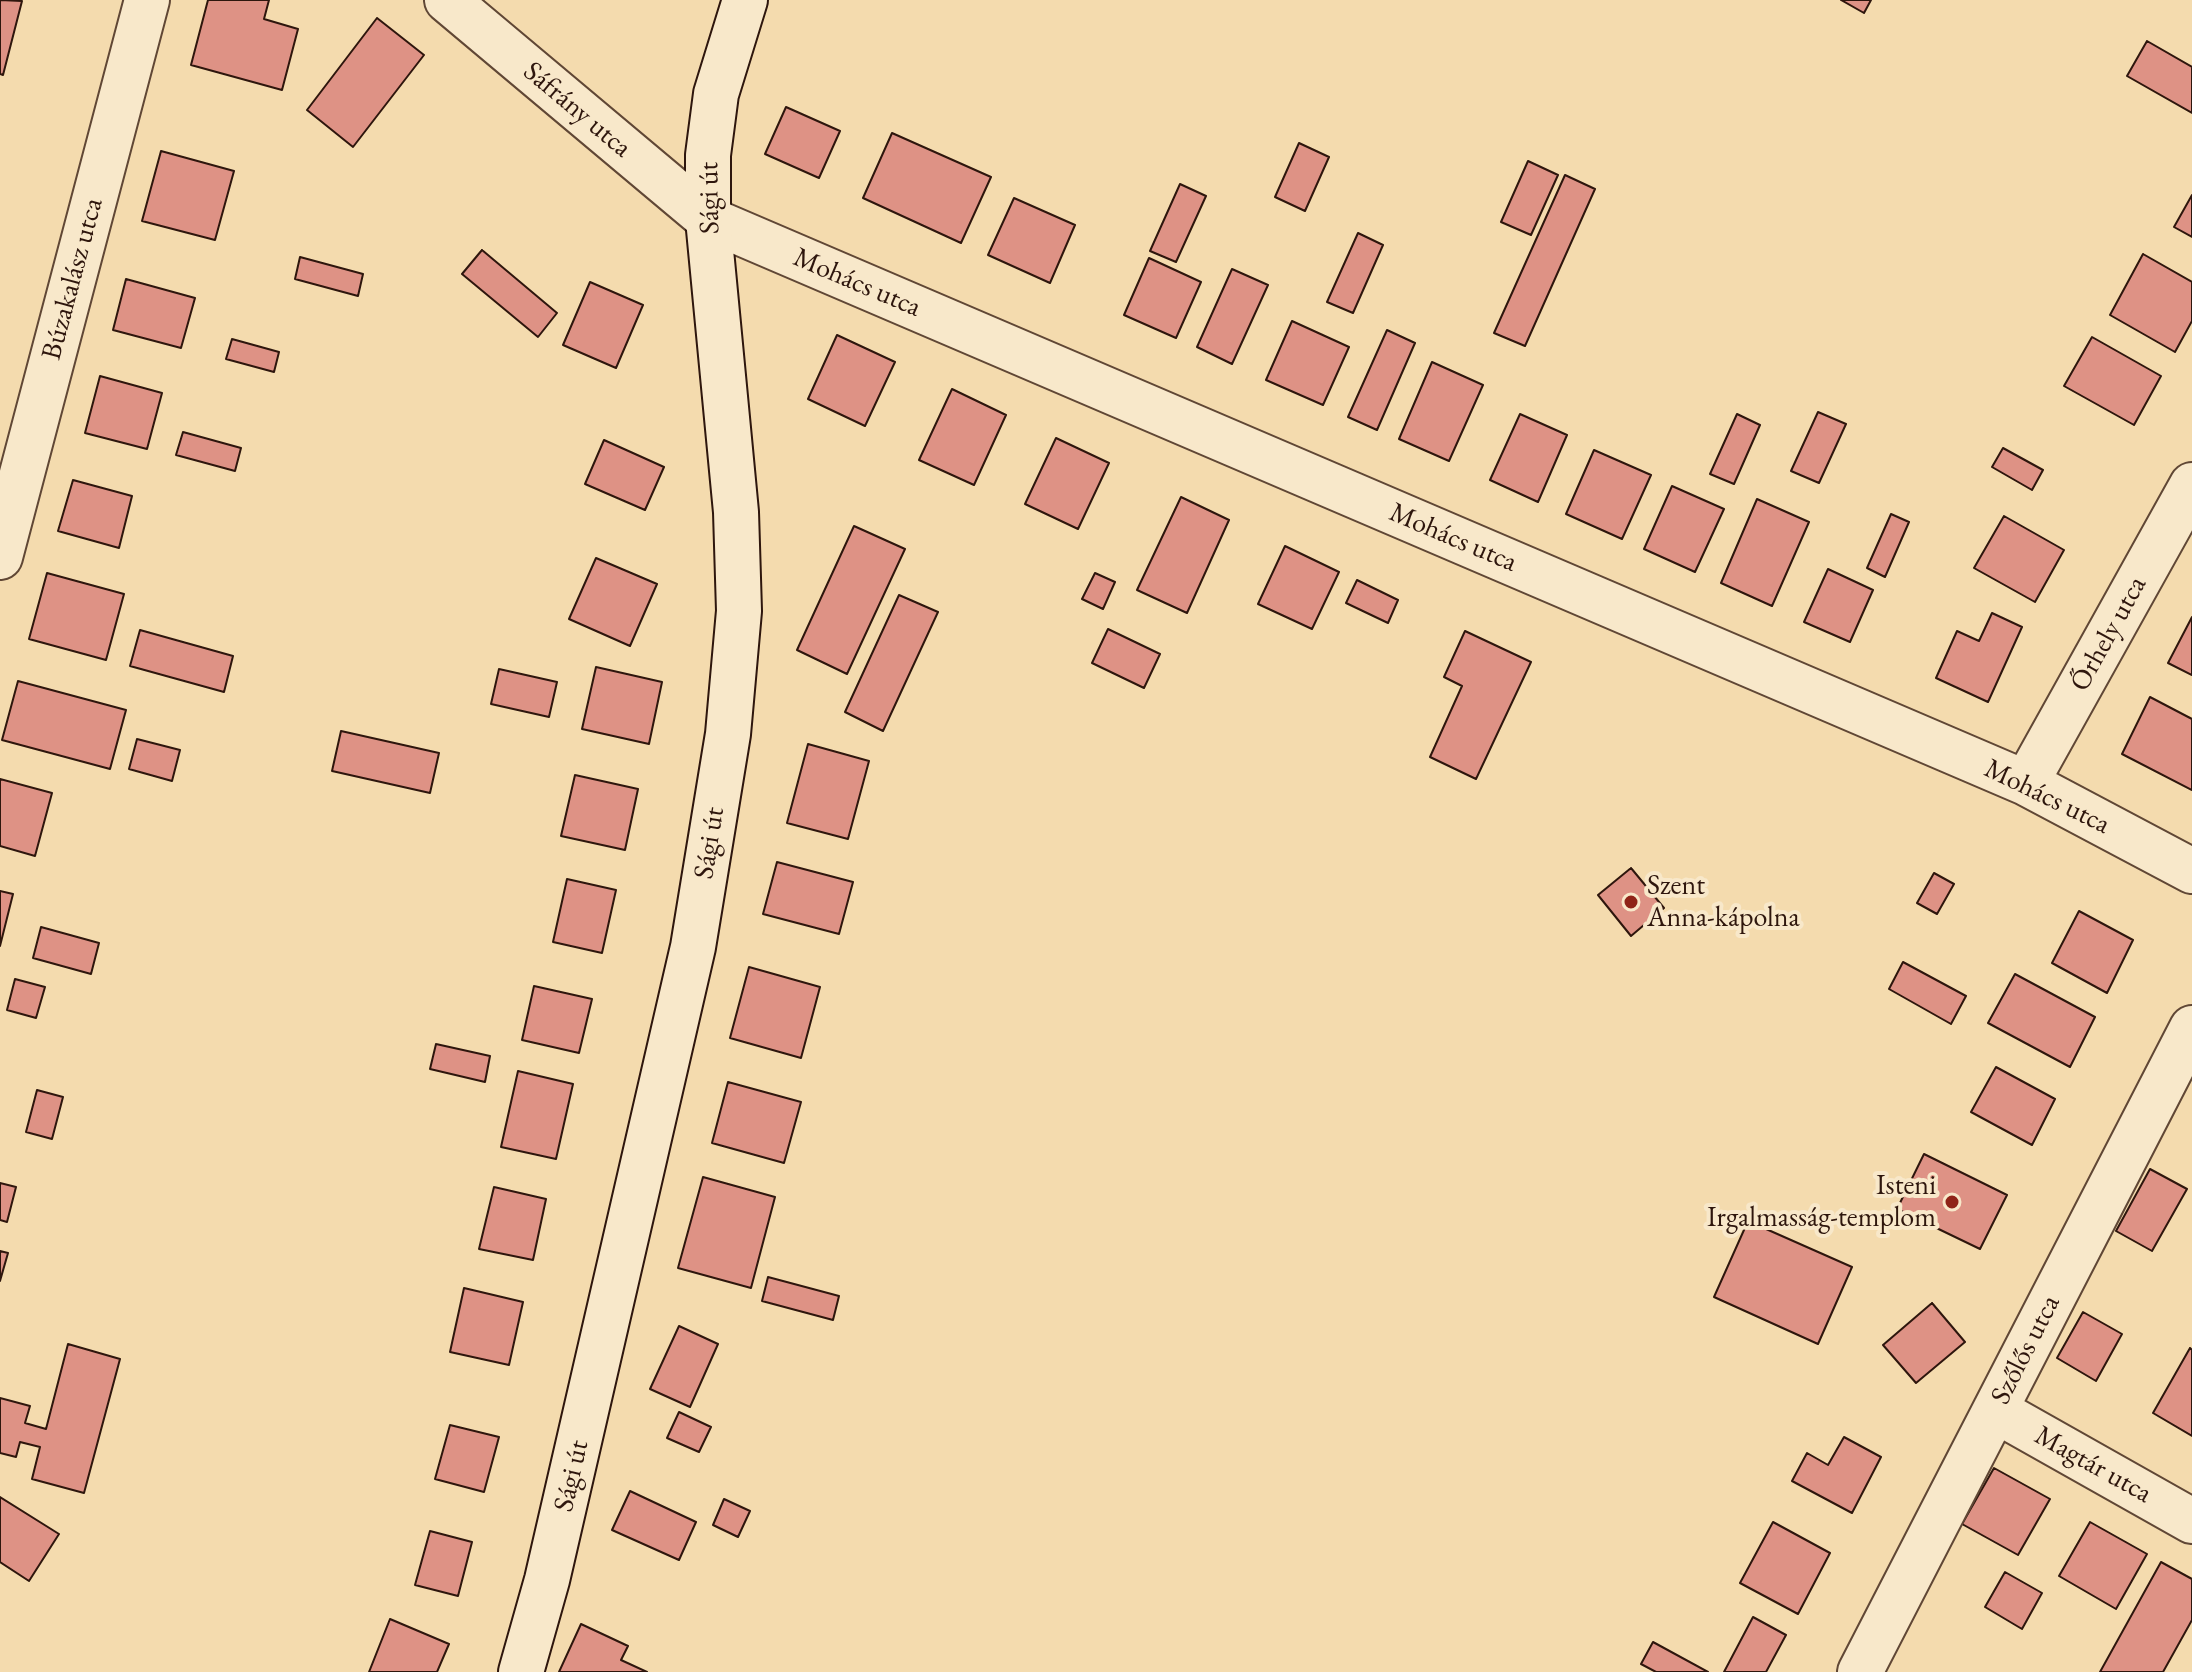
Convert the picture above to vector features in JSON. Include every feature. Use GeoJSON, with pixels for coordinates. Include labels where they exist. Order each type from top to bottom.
{"type":"FeatureCollection","features":[{"type":"Feature","properties":{"kind":"street","name":"Búzakalász utca"},"geometry":{"type":"LineString","coordinates":[[0,557],[147,0]]}},
{"type":"Feature","properties":{"kind":"street","name":"Sáfrány utca"},"geometry":{"type":"LineString","coordinates":[[447,0],[708,219]]}},
{"type":"Feature","properties":{"kind":"street","name":"Sági út"},"geometry":{"type":"LineString","coordinates":[[521,1672],[547,1580],[690,962],[728,734],[739,611],[736,512],[708,219],[708,155],[716,94],[745,0]]}},
{"type":"Feature","properties":{"kind":"street","name":"Mohács utca"},"geometry":{"type":"LineString","coordinates":[[708,219],[2026,783],[2192,871]]}},
{"type":"Feature","properties":{"kind":"street","name":"Őrhely utca"},"geometry":{"type":"LineString","coordinates":[[2026,783],[2192,485]]}},
{"type":"Feature","properties":{"kind":"street","name":"Szőlős utca"},"geometry":{"type":"LineString","coordinates":[[1860,1672],[2192,1028]]}},
{"type":"Feature","properties":{"kind":"street","name":"Magtár utca"},"geometry":{"type":"LineString","coordinates":[[1995,1410],[2192,1521]]}},
{"type":"Feature","properties":{"kind":"building"},"geometry":{"type":"Polygon","coordinates":[[[0,0],[22,1],[3,75],[0,74],[0,0]]]}},
{"type":"Feature","properties":{"kind":"building"},"geometry":{"type":"Polygon","coordinates":[[[208,0],[269,0],[264,19],[298,29],[282,90],[191,65],[208,0]]]}},
{"type":"Feature","properties":{"kind":"building"},"geometry":{"type":"Polygon","coordinates":[[[1841,0],[1871,0],[1864,13],[1841,0]]]}},
{"type":"Feature","properties":{"kind":"building"},"geometry":{"type":"Polygon","coordinates":[[[377,18],[424,55],[353,147],[307,110],[377,18]]]}},
{"type":"Feature","properties":{"kind":"building"},"geometry":{"type":"Polygon","coordinates":[[[2147,41],[2192,67],[2192,113],[2127,76],[2147,41]]]}},
{"type":"Feature","properties":{"kind":"building"},"geometry":{"type":"Polygon","coordinates":[[[786,107],[840,131],[819,178],[765,154],[786,107]]]}},
{"type":"Feature","properties":{"kind":"building"},"geometry":{"type":"Polygon","coordinates":[[[892,133],[991,177],[961,243],[863,198],[892,133]]]}},
{"type":"Feature","properties":{"kind":"building"},"geometry":{"type":"Polygon","coordinates":[[[1299,143],[1329,157],[1305,211],[1275,197],[1299,143]]]}},
{"type":"Feature","properties":{"kind":"building"},"geometry":{"type":"Polygon","coordinates":[[[161,151],[234,171],[215,240],[142,221],[161,151]]]}},
{"type":"Feature","properties":{"kind":"building"},"geometry":{"type":"Polygon","coordinates":[[[1528,161],[1558,175],[1531,235],[1501,222],[1528,161]]]}},
{"type":"Feature","properties":{"kind":"building"},"geometry":{"type":"Polygon","coordinates":[[[1565,175],[1595,189],[1525,346],[1494,333],[1565,175]]]}},
{"type":"Feature","properties":{"kind":"building"},"geometry":{"type":"Polygon","coordinates":[[[1180,184],[1206,196],[1176,262],[1150,251],[1180,184]]]}},
{"type":"Feature","properties":{"kind":"building"},"geometry":{"type":"Polygon","coordinates":[[[2192,195],[2192,237],[2174,227],[2192,195]]]}},
{"type":"Feature","properties":{"kind":"building"},"geometry":{"type":"Polygon","coordinates":[[[1014,198],[1075,225],[1050,283],[988,255],[1014,198]]]}},
{"type":"Feature","properties":{"kind":"building"},"geometry":{"type":"Polygon","coordinates":[[[1358,233],[1383,245],[1353,313],[1327,302],[1358,233]]]}},
{"type":"Feature","properties":{"kind":"building"},"geometry":{"type":"Polygon","coordinates":[[[482,250],[557,313],[538,337],[462,274],[482,250]]]}},
{"type":"Feature","properties":{"kind":"building"},"geometry":{"type":"Polygon","coordinates":[[[2143,254],[2192,282],[2192,321],[2175,352],[2110,315],[2143,254]]]}},
{"type":"Feature","properties":{"kind":"building"},"geometry":{"type":"Polygon","coordinates":[[[300,257],[363,274],[358,296],[295,279],[300,257]]]}},
{"type":"Feature","properties":{"kind":"building"},"geometry":{"type":"Polygon","coordinates":[[[1149,258],[1201,282],[1176,338],[1124,315],[1149,258]]]}},
{"type":"Feature","properties":{"kind":"building"},"geometry":{"type":"Polygon","coordinates":[[[1232,269],[1268,285],[1232,364],[1197,347],[1232,269]]]}},
{"type":"Feature","properties":{"kind":"building"},"geometry":{"type":"Polygon","coordinates":[[[126,279],[195,298],[181,348],[113,330],[126,279]]]}},
{"type":"Feature","properties":{"kind":"building"},"geometry":{"type":"Polygon","coordinates":[[[590,282],[643,305],[616,368],[563,345],[590,282]]]}},
{"type":"Feature","properties":{"kind":"building"},"geometry":{"type":"Polygon","coordinates":[[[1292,321],[1349,347],[1323,405],[1266,380],[1292,321]]]}},
{"type":"Feature","properties":{"kind":"building"},"geometry":{"type":"Polygon","coordinates":[[[1387,330],[1415,343],[1377,430],[1348,417],[1387,330]]]}},
{"type":"Feature","properties":{"kind":"building"},"geometry":{"type":"Polygon","coordinates":[[[837,335],[895,362],[865,426],[808,399],[837,335]]]}},
{"type":"Feature","properties":{"kind":"building"},"geometry":{"type":"Polygon","coordinates":[[[2092,337],[2161,376],[2134,425],[2064,386],[2092,337]]]}},
{"type":"Feature","properties":{"kind":"building"},"geometry":{"type":"Polygon","coordinates":[[[232,339],[279,352],[274,372],[226,359],[232,339]]]}},
{"type":"Feature","properties":{"kind":"building"},"geometry":{"type":"Polygon","coordinates":[[[1432,362],[1483,385],[1449,461],[1399,439],[1432,362]]]}},
{"type":"Feature","properties":{"kind":"building"},"geometry":{"type":"Polygon","coordinates":[[[100,376],[162,393],[147,449],[85,433],[100,376]]]}},
{"type":"Feature","properties":{"kind":"building"},"geometry":{"type":"Polygon","coordinates":[[[952,389],[1006,415],[974,485],[919,460],[952,389]]]}},
{"type":"Feature","properties":{"kind":"building"},"geometry":{"type":"Polygon","coordinates":[[[1818,412],[1846,424],[1819,483],[1791,471],[1818,412]]]}},
{"type":"Feature","properties":{"kind":"building"},"geometry":{"type":"Polygon","coordinates":[[[1520,414],[1567,435],[1538,502],[1490,480],[1520,414]]]}},
{"type":"Feature","properties":{"kind":"building"},"geometry":{"type":"Polygon","coordinates":[[[1737,414],[1760,425],[1734,484],[1710,474],[1737,414]]]}},
{"type":"Feature","properties":{"kind":"building"},"geometry":{"type":"Polygon","coordinates":[[[183,432],[241,448],[235,471],[176,455],[183,432]]]}},
{"type":"Feature","properties":{"kind":"building"},"geometry":{"type":"Polygon","coordinates":[[[1056,438],[1109,463],[1078,529],[1025,504],[1056,438]]]}},
{"type":"Feature","properties":{"kind":"building"},"geometry":{"type":"Polygon","coordinates":[[[604,440],[664,467],[645,510],[585,484],[604,440]]]}},
{"type":"Feature","properties":{"kind":"building"},"geometry":{"type":"Polygon","coordinates":[[[2003,448],[2043,470],[2032,490],[1992,467],[2003,448]]]}},
{"type":"Feature","properties":{"kind":"building"},"geometry":{"type":"Polygon","coordinates":[[[1594,450],[1651,475],[1622,539],[1566,514],[1594,450]]]}},
{"type":"Feature","properties":{"kind":"building"},"geometry":{"type":"Polygon","coordinates":[[[73,480],[132,496],[119,548],[58,531],[73,480]]]}},
{"type":"Feature","properties":{"kind":"building"},"geometry":{"type":"Polygon","coordinates":[[[1672,486],[1724,509],[1695,572],[1644,549],[1672,486]]]}},
{"type":"Feature","properties":{"kind":"building"},"geometry":{"type":"Polygon","coordinates":[[[1181,497],[1229,520],[1187,613],[1137,590],[1181,497]]]}},
{"type":"Feature","properties":{"kind":"building"},"geometry":{"type":"Polygon","coordinates":[[[1757,499],[1809,522],[1772,606],[1721,583],[1757,499]]]}},
{"type":"Feature","properties":{"kind":"building"},"geometry":{"type":"Polygon","coordinates":[[[1891,514],[1909,522],[1885,577],[1867,568],[1891,514]]]}},
{"type":"Feature","properties":{"kind":"building"},"geometry":{"type":"Polygon","coordinates":[[[2004,516],[2064,550],[2035,602],[1974,568],[2004,516]]]}},
{"type":"Feature","properties":{"kind":"building"},"geometry":{"type":"Polygon","coordinates":[[[854,526],[905,549],[847,674],[797,650],[854,526]]]}},
{"type":"Feature","properties":{"kind":"building"},"geometry":{"type":"Polygon","coordinates":[[[1285,546],[1339,572],[1312,629],[1258,604],[1285,546]]]}},
{"type":"Feature","properties":{"kind":"building"},"geometry":{"type":"Polygon","coordinates":[[[596,558],[657,584],[630,646],[569,619],[596,558]]]}},
{"type":"Feature","properties":{"kind":"building"},"geometry":{"type":"Polygon","coordinates":[[[1828,569],[1873,590],[1850,642],[1804,622],[1828,569]]]}},
{"type":"Feature","properties":{"kind":"building"},"geometry":{"type":"Polygon","coordinates":[[[47,573],[124,594],[106,660],[29,639],[47,573]]]}},
{"type":"Feature","properties":{"kind":"building"},"geometry":{"type":"Polygon","coordinates":[[[1095,573],[1115,582],[1103,609],[1082,599],[1095,573]]]}},
{"type":"Feature","properties":{"kind":"building"},"geometry":{"type":"Polygon","coordinates":[[[1357,580],[1398,600],[1388,623],[1346,603],[1357,580]]]}},
{"type":"Feature","properties":{"kind":"building"},"geometry":{"type":"Polygon","coordinates":[[[899,595],[938,612],[883,731],[845,712],[899,595]]]}},
{"type":"Feature","properties":{"kind":"building"},"geometry":{"type":"Polygon","coordinates":[[[1992,613],[2022,627],[1988,702],[1936,678],[1957,631],[1979,641],[1992,613]]]}},
{"type":"Feature","properties":{"kind":"building"},"geometry":{"type":"Polygon","coordinates":[[[2192,617],[2192,675],[2168,663],[2192,617]]]}},
{"type":"Feature","properties":{"kind":"building"},"geometry":{"type":"Polygon","coordinates":[[[1108,629],[1160,654],[1144,688],[1092,663],[1108,629]]]}},
{"type":"Feature","properties":{"kind":"building"},"geometry":{"type":"Polygon","coordinates":[[[140,630],[233,656],[224,692],[130,666],[140,630]]]}},
{"type":"Feature","properties":{"kind":"building"},"geometry":{"type":"Polygon","coordinates":[[[1465,631],[1531,662],[1476,779],[1430,757],[1462,686],[1444,677],[1465,631]]]}},
{"type":"Feature","properties":{"kind":"building"},"geometry":{"type":"Polygon","coordinates":[[[596,667],[662,682],[649,744],[582,729],[596,667]]]}},
{"type":"Feature","properties":{"kind":"building"},"geometry":{"type":"Polygon","coordinates":[[[499,669],[557,682],[549,717],[491,704],[499,669]]]}},
{"type":"Feature","properties":{"kind":"building"},"geometry":{"type":"Polygon","coordinates":[[[18,681],[126,710],[110,769],[2,740],[18,681]]]}},
{"type":"Feature","properties":{"kind":"building"},"geometry":{"type":"Polygon","coordinates":[[[2150,697],[2192,719],[2192,790],[2122,754],[2150,697]]]}},
{"type":"Feature","properties":{"kind":"building"},"geometry":{"type":"Polygon","coordinates":[[[341,731],[439,753],[430,793],[332,771],[341,731]]]}},
{"type":"Feature","properties":{"kind":"building"},"geometry":{"type":"Polygon","coordinates":[[[137,739],[180,750],[172,781],[129,769],[137,739]]]}},
{"type":"Feature","properties":{"kind":"building"},"geometry":{"type":"Polygon","coordinates":[[[808,744],[869,761],[848,839],[787,823],[808,744]]]}},
{"type":"Feature","properties":{"kind":"building"},"geometry":{"type":"Polygon","coordinates":[[[575,775],[638,789],[625,850],[561,836],[575,775]]]}},
{"type":"Feature","properties":{"kind":"building"},"geometry":{"type":"Polygon","coordinates":[[[0,779],[52,793],[35,856],[0,846],[0,779]]]}},
{"type":"Feature","properties":{"kind":"building"},"geometry":{"type":"Polygon","coordinates":[[[777,862],[853,882],[839,934],[763,914],[777,862]]]}},
{"type":"Feature","properties":{"kind":"building","name":"Szent Anna-kápolna"},"geometry":{"type":"Polygon","coordinates":[[[1631,868],[1664,908],[1631,936],[1598,895],[1631,868]]]}},
{"type":"Feature","properties":{"kind":"building"},"geometry":{"type":"Polygon","coordinates":[[[1934,873],[1954,884],[1937,914],[1917,903],[1934,873]]]}},
{"type":"Feature","properties":{"kind":"building"},"geometry":{"type":"Polygon","coordinates":[[[567,879],[616,890],[602,953],[553,942],[567,879]]]}},
{"type":"Feature","properties":{"kind":"building"},"geometry":{"type":"Polygon","coordinates":[[[0,891],[13,894],[0,946],[0,891]]]}},
{"type":"Feature","properties":{"kind":"building"},"geometry":{"type":"Polygon","coordinates":[[[2079,911],[2133,940],[2107,993],[2052,963],[2079,911]]]}},
{"type":"Feature","properties":{"kind":"building"},"geometry":{"type":"Polygon","coordinates":[[[41,927],[99,943],[91,974],[33,958],[41,927]]]}},
{"type":"Feature","properties":{"kind":"building"},"geometry":{"type":"Polygon","coordinates":[[[1903,962],[1966,996],[1951,1024],[1889,989],[1903,962]]]}},
{"type":"Feature","properties":{"kind":"building"},"geometry":{"type":"Polygon","coordinates":[[[749,967],[820,987],[801,1058],[730,1038],[749,967]]]}},
{"type":"Feature","properties":{"kind":"building"},"geometry":{"type":"Polygon","coordinates":[[[2015,974],[2095,1017],[2070,1067],[1988,1023],[2015,974]]]}},
{"type":"Feature","properties":{"kind":"building"},"geometry":{"type":"Polygon","coordinates":[[[15,979],[45,987],[36,1018],[7,1010],[15,979]]]}},
{"type":"Feature","properties":{"kind":"building"},"geometry":{"type":"Polygon","coordinates":[[[534,986],[592,999],[579,1053],[522,1040],[534,986]]]}},
{"type":"Feature","properties":{"kind":"building"},"geometry":{"type":"Polygon","coordinates":[[[436,1044],[490,1056],[485,1082],[430,1069],[436,1044]]]}},
{"type":"Feature","properties":{"kind":"building"},"geometry":{"type":"Polygon","coordinates":[[[1996,1067],[2055,1099],[2032,1145],[1971,1112],[1996,1067]]]}},
{"type":"Feature","properties":{"kind":"building"},"geometry":{"type":"Polygon","coordinates":[[[518,1071],[573,1084],[556,1159],[501,1147],[518,1071]]]}},
{"type":"Feature","properties":{"kind":"building"},"geometry":{"type":"Polygon","coordinates":[[[728,1082],[801,1102],[784,1163],[712,1143],[728,1082]]]}},
{"type":"Feature","properties":{"kind":"building"},"geometry":{"type":"Polygon","coordinates":[[[37,1090],[63,1097],[52,1139],[26,1132],[37,1090]]]}},
{"type":"Feature","properties":{"kind":"building","name":"Isteni Irgalmasság-templom"},"geometry":{"type":"Polygon","coordinates":[[[1924,1154],[2007,1195],[1980,1249],[1897,1209],[1924,1154]]]}},
{"type":"Feature","properties":{"kind":"building"},"geometry":{"type":"Polygon","coordinates":[[[2150,1169],[2187,1189],[2152,1251],[2116,1231],[2150,1169]]]}},
{"type":"Feature","properties":{"kind":"building"},"geometry":{"type":"Polygon","coordinates":[[[703,1177],[775,1197],[751,1288],[678,1268],[703,1177]]]}},
{"type":"Feature","properties":{"kind":"building"},"geometry":{"type":"Polygon","coordinates":[[[0,1183],[16,1187],[7,1222],[0,1220],[0,1183]]]}},
{"type":"Feature","properties":{"kind":"building"},"geometry":{"type":"Polygon","coordinates":[[[494,1187],[546,1199],[533,1260],[479,1249],[494,1187]]]}},
{"type":"Feature","properties":{"kind":"building"},"geometry":{"type":"Polygon","coordinates":[[[1748,1221],[1852,1267],[1818,1344],[1714,1297],[1748,1221]]]}},
{"type":"Feature","properties":{"kind":"building"},"geometry":{"type":"Polygon","coordinates":[[[0,1251],[8,1253],[0,1281],[0,1251]]]}},
{"type":"Feature","properties":{"kind":"building"},"geometry":{"type":"Polygon","coordinates":[[[768,1277],[839,1296],[833,1320],[762,1301],[768,1277]]]}},
{"type":"Feature","properties":{"kind":"building"},"geometry":{"type":"Polygon","coordinates":[[[464,1288],[523,1302],[509,1365],[450,1352],[464,1288]]]}},
{"type":"Feature","properties":{"kind":"building"},"geometry":{"type":"Polygon","coordinates":[[[1932,1303],[1965,1342],[1916,1383],[1883,1345],[1932,1303]]]}},
{"type":"Feature","properties":{"kind":"building"},"geometry":{"type":"Polygon","coordinates":[[[2083,1312],[2122,1334],[2096,1381],[2057,1358],[2083,1312]]]}},
{"type":"Feature","properties":{"kind":"building"},"geometry":{"type":"Polygon","coordinates":[[[679,1326],[718,1344],[690,1407],[650,1389],[679,1326]]]}},
{"type":"Feature","properties":{"kind":"building"},"geometry":{"type":"Polygon","coordinates":[[[68,1344],[120,1359],[84,1493],[32,1479],[40,1447],[20,1442],[16,1457],[0,1453],[0,1398],[30,1406],[25,1423],[46,1429],[68,1344]]]}},
{"type":"Feature","properties":{"kind":"building"},"geometry":{"type":"Polygon","coordinates":[[[2190,1348],[2192,1350],[2192,1436],[2153,1413],[2190,1348]]]}},
{"type":"Feature","properties":{"kind":"building"},"geometry":{"type":"Polygon","coordinates":[[[679,1412],[711,1427],[699,1452],[667,1438],[679,1412]]]}},
{"type":"Feature","properties":{"kind":"building"},"geometry":{"type":"Polygon","coordinates":[[[450,1425],[499,1437],[484,1492],[435,1479],[450,1425]]]}},
{"type":"Feature","properties":{"kind":"building"},"geometry":{"type":"Polygon","coordinates":[[[1844,1437],[1881,1457],[1852,1513],[1792,1481],[1807,1453],[1828,1465],[1844,1437]]]}},
{"type":"Feature","properties":{"kind":"building"},"geometry":{"type":"Polygon","coordinates":[[[1994,1468],[2050,1499],[2018,1555],[1962,1524],[1994,1468]]]}},
{"type":"Feature","properties":{"kind":"building"},"geometry":{"type":"Polygon","coordinates":[[[630,1491],[696,1522],[679,1560],[612,1530],[630,1491]]]}},
{"type":"Feature","properties":{"kind":"building"},"geometry":{"type":"Polygon","coordinates":[[[0,1497],[59,1534],[29,1581],[0,1562],[0,1497]]]}},
{"type":"Feature","properties":{"kind":"building"},"geometry":{"type":"Polygon","coordinates":[[[724,1499],[750,1511],[738,1537],[713,1525],[724,1499]]]}},
{"type":"Feature","properties":{"kind":"building"},"geometry":{"type":"Polygon","coordinates":[[[1773,1522],[1830,1553],[1798,1614],[1740,1583],[1773,1522]]]}},
{"type":"Feature","properties":{"kind":"building"},"geometry":{"type":"Polygon","coordinates":[[[2090,1522],[2147,1554],[2116,1609],[2059,1576],[2090,1522]]]}},
{"type":"Feature","properties":{"kind":"building"},"geometry":{"type":"Polygon","coordinates":[[[430,1531],[472,1542],[458,1596],[415,1585],[430,1531]]]}},
{"type":"Feature","properties":{"kind":"building"},"geometry":{"type":"Polygon","coordinates":[[[2161,1562],[2192,1579],[2192,1620],[2163,1672],[2100,1672],[2161,1562]]]}},
{"type":"Feature","properties":{"kind":"building"},"geometry":{"type":"Polygon","coordinates":[[[2005,1572],[2042,1593],[2022,1629],[1985,1607],[2005,1572]]]}},
{"type":"Feature","properties":{"kind":"building"},"geometry":{"type":"Polygon","coordinates":[[[1753,1617],[1786,1635],[1766,1672],[1724,1672],[1753,1617]]]}},
{"type":"Feature","properties":{"kind":"building"},"geometry":{"type":"Polygon","coordinates":[[[390,1619],[449,1644],[437,1672],[369,1672],[390,1619]]]}},
{"type":"Feature","properties":{"kind":"building"},"geometry":{"type":"Polygon","coordinates":[[[581,1624],[628,1646],[621,1660],[647,1672],[559,1672],[581,1624]]]}},
{"type":"Feature","properties":{"kind":"building"},"geometry":{"type":"Polygon","coordinates":[[[1653,1642],[1708,1672],[1656,1672],[1641,1664],[1653,1642]]]}},
{"type":"Feature","properties":{"kind":"place","name":"Szent Anna-kápolna"},"geometry":{"type":"Point","coordinates":[1631,902]}},
{"type":"Feature","properties":{"kind":"place","name":"Isteni Irgalmasság-templom"},"geometry":{"type":"Point","coordinates":[1952,1202]}}]}
